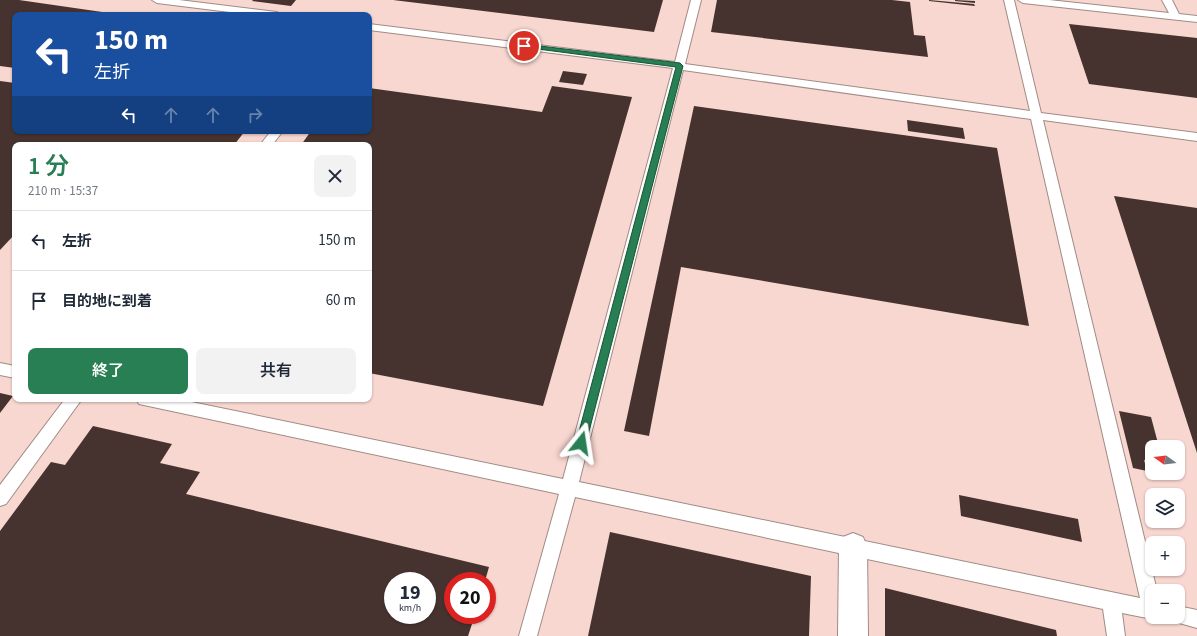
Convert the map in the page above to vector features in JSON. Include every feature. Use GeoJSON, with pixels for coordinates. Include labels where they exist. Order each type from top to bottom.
{"type":"FeatureCollection","features":[{"type":"Feature","properties":{"kind":"street"},"geometry":{"type":"LineString","coordinates":[[853,547],[853,636]]}},
{"type":"Feature","properties":{"kind":"lane"},"geometry":{"type":"LineString","coordinates":[[157,0],[253,12]]}},
{"type":"Feature","properties":{"kind":"lane"},"geometry":{"type":"LineString","coordinates":[[528,636],[569,488],[696,0]]}},
{"type":"Feature","properties":{"kind":"lane"},"geometry":{"type":"LineString","coordinates":[[1009,0],[1038,116],[1146,584]]}},
{"type":"Feature","properties":{"kind":"lane"},"geometry":{"type":"LineString","coordinates":[[1023,0],[1197,19]]}},
{"type":"Feature","properties":{"kind":"lane"},"geometry":{"type":"LineString","coordinates":[[1167,0],[1175,16]]}},
{"type":"Feature","properties":{"kind":"lane"},"geometry":{"type":"LineString","coordinates":[[372,26],[680,66],[1197,137]]}},
{"type":"Feature","properties":{"kind":"lane"},"geometry":{"type":"LineString","coordinates":[[268,142],[275,134]]}},
{"type":"Feature","properties":{"kind":"lane"},"geometry":{"type":"LineString","coordinates":[[0,369],[12,371]]}},
{"type":"Feature","properties":{"kind":"lane"},"geometry":{"type":"LineString","coordinates":[[0,498],[72,402]]}},
{"type":"Feature","properties":{"kind":"lane"},"geometry":{"type":"LineString","coordinates":[[158,402],[1145,608]]}},
{"type":"Feature","properties":{"kind":"lane"},"geometry":{"type":"LineString","coordinates":[[1111,601],[1116,636]]}},
{"type":"Feature","properties":{"kind":"lane"},"geometry":{"type":"LineString","coordinates":[[1185,616],[1197,619]]}},
{"type":"Feature","properties":{"kind":"shaded area"},"geometry":{"type":"Polygon","coordinates":[[[0,0],[1197,0],[1197,636],[0,636],[0,0]]]}},
{"type":"Feature","properties":{"kind":"building"},"geometry":{"type":"Polygon","coordinates":[[[0,0],[19,0],[102,12],[12,12],[12,68],[0,66],[0,0]]]}},
{"type":"Feature","properties":{"kind":"building"},"geometry":{"type":"Polygon","coordinates":[[[296,0],[291,6],[252,1],[296,0]]]}},
{"type":"Feature","properties":{"kind":"building"},"geometry":{"type":"Polygon","coordinates":[[[393,0],[663,0],[654,32],[393,0]]]}},
{"type":"Feature","properties":{"kind":"building"},"geometry":{"type":"Polygon","coordinates":[[[717,0],[892,0],[910,2],[914,35],[925,36],[928,57],[711,32],[717,0]]]}},
{"type":"Feature","properties":{"kind":"building"},"geometry":{"type":"Polygon","coordinates":[[[929,1],[974,4],[975,6],[929,1]]]}},
{"type":"Feature","properties":{"kind":"building"},"geometry":{"type":"Polygon","coordinates":[[[955,1],[975,1],[975,3],[955,1]]]}},
{"type":"Feature","properties":{"kind":"building"},"geometry":{"type":"Polygon","coordinates":[[[1069,24],[1197,38],[1197,98],[1089,84],[1069,24]]]}},
{"type":"Feature","properties":{"kind":"building"},"geometry":{"type":"Polygon","coordinates":[[[563,71],[587,74],[583,85],[559,82],[563,71]]]}},
{"type":"Feature","properties":{"kind":"building"},"geometry":{"type":"Polygon","coordinates":[[[0,81],[12,83],[12,134],[243,134],[236,142],[12,142],[12,237],[0,250],[0,81]]]}},
{"type":"Feature","properties":{"kind":"building"},"geometry":{"type":"Polygon","coordinates":[[[552,86],[632,97],[543,406],[372,374],[372,142],[303,142],[309,134],[372,134],[372,88],[542,112],[552,86]]]}},
{"type":"Feature","properties":{"kind":"building"},"geometry":{"type":"Polygon","coordinates":[[[694,106],[997,148],[1029,326],[681,267],[649,436],[624,431],[694,106]]]}},
{"type":"Feature","properties":{"kind":"building"},"geometry":{"type":"Polygon","coordinates":[[[907,120],[963,128],[965,139],[908,131],[907,120]]]}},
{"type":"Feature","properties":{"kind":"building"},"geometry":{"type":"Polygon","coordinates":[[[1114,196],[1197,208],[1197,453],[1114,196]]]}},
{"type":"Feature","properties":{"kind":"building"},"geometry":{"type":"Polygon","coordinates":[[[0,393],[12,396],[12,397],[0,413],[0,393]]]}},
{"type":"Feature","properties":{"kind":"building"},"geometry":{"type":"Polygon","coordinates":[[[1119,411],[1151,417],[1157,440],[1145,440],[1145,471],[1133,468],[1119,411]]]}},
{"type":"Feature","properties":{"kind":"building"},"geometry":{"type":"Polygon","coordinates":[[[93,426],[172,444],[160,463],[200,472],[186,494],[489,567],[488,572],[444,572],[444,624],[472,624],[468,636],[0,636],[0,531],[51,462],[65,465],[93,426]]]}},
{"type":"Feature","properties":{"kind":"building"},"geometry":{"type":"Polygon","coordinates":[[[959,495],[1078,519],[1082,542],[961,516],[959,495]]]}},
{"type":"Feature","properties":{"kind":"building"},"geometry":{"type":"Polygon","coordinates":[[[610,532],[811,576],[809,636],[588,636],[610,532]]]}},
{"type":"Feature","properties":{"kind":"building"},"geometry":{"type":"Polygon","coordinates":[[[885,588],[1056,630],[1057,636],[885,636],[885,588]]]}},
{"type":"Feature","properties":{"kind":"route"},"geometry":{"type":"LineString","coordinates":[[524,46],[680,66],[581,443]]}}]}
